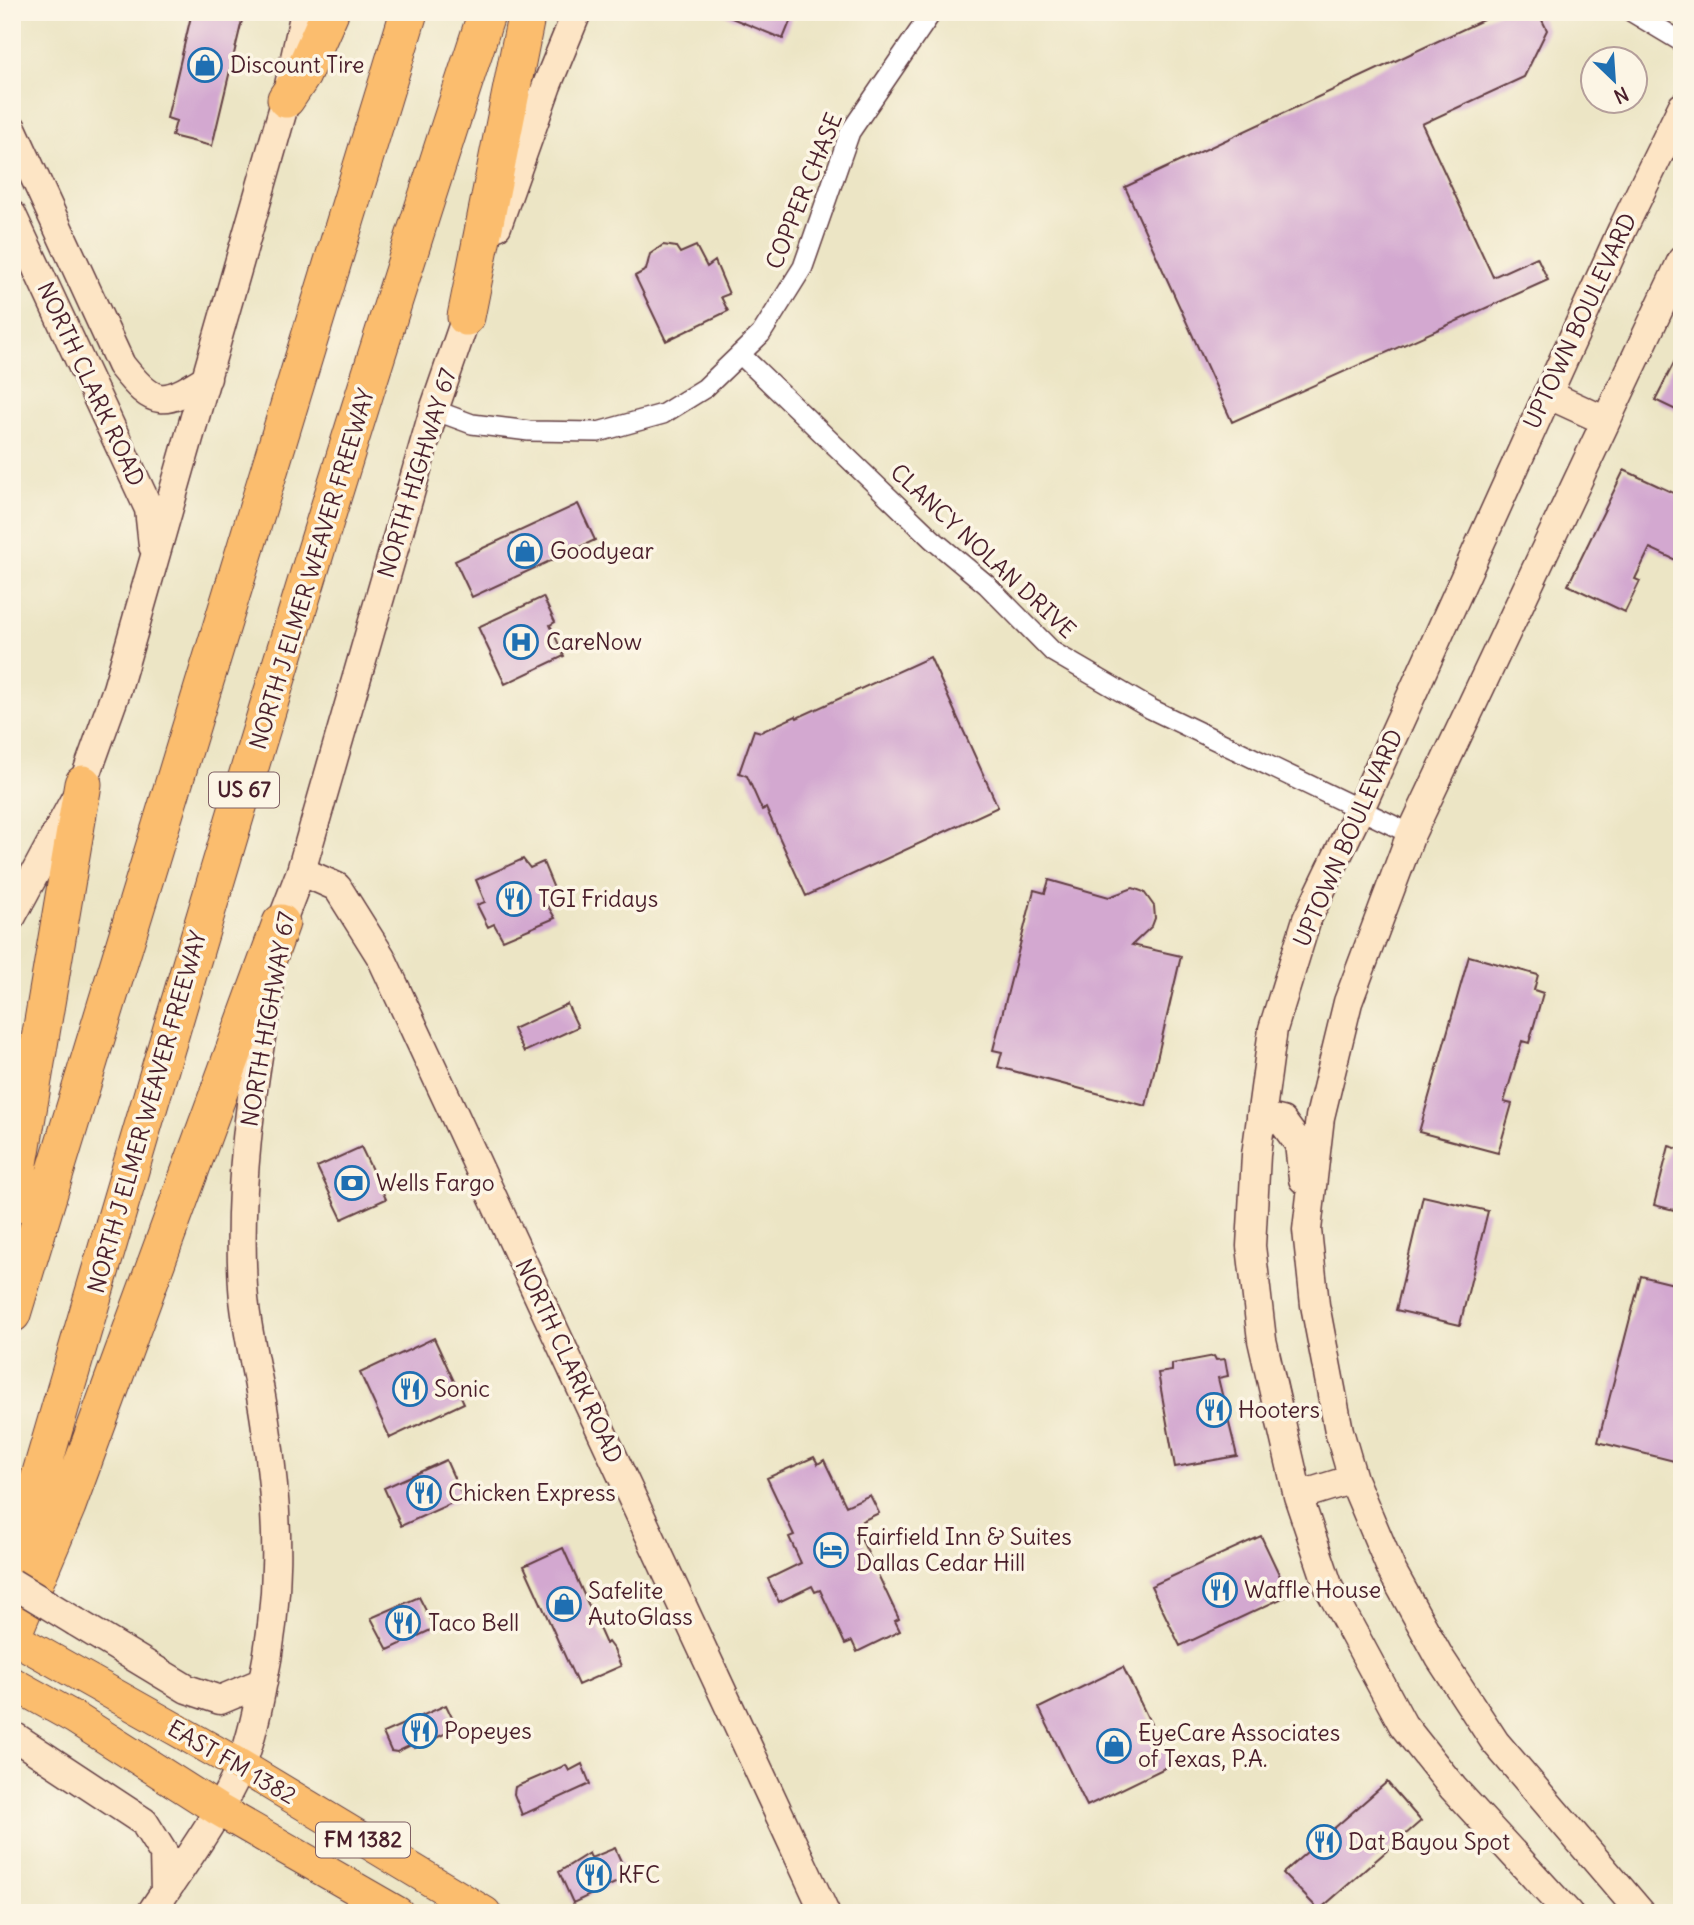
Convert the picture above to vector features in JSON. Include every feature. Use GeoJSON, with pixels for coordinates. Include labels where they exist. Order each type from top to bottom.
{"type":"FeatureCollection","features":[{"type":"Feature","properties":{"kind":"highway"},"geometry":{"type":"LineString","coordinates":[[286,99],[302,75],[330,12]]}},
{"type":"Feature","properties":{"kind":"highway","name":"US 67"},"geometry":{"type":"LineString","coordinates":[[12,1314],[409,12]]}},
{"type":"Feature","properties":{"kind":"highway","name":"NORTH J ELMER WEAVER FREEWAY"},"geometry":{"type":"LineString","coordinates":[[12,1572],[190,965],[411,243],[487,12]]}},
{"type":"Feature","properties":{"kind":"highway"},"geometry":{"type":"LineString","coordinates":[[466,317],[527,12]]}},
{"type":"Feature","properties":{"kind":"highway"},"geometry":{"type":"LineString","coordinates":[[12,1205],[83,784]]}},
{"type":"Feature","properties":{"kind":"highway"},"geometry":{"type":"LineString","coordinates":[[12,1636],[67,1506],[281,923]]}},
{"type":"Feature","properties":{"kind":"main road","name":"EAST FM 1382"},"geometry":{"type":"LineString","coordinates":[[12,1636],[241,1766],[485,1913]]}},
{"type":"Feature","properties":{"kind":"main road","name":"EAST FM 1382"},"geometry":{"type":"LineString","coordinates":[[12,1683],[75,1718],[219,1810],[398,1913]]}},
{"type":"Feature","properties":{"kind":"street"},"geometry":{"type":"LineString","coordinates":[[12,916],[83,784],[117,689],[286,99],[305,12]]}},
{"type":"Feature","properties":{"kind":"street","name":"NORTH HIGHWAY 67"},"geometry":{"type":"LineString","coordinates":[[158,1902],[219,1810],[241,1766],[273,1637],[278,1537],[266,1426],[248,1341],[241,1198],[252,1087],[281,923],[301,871],[434,410],[547,85],[577,12]]}},
{"type":"Feature","properties":{"kind":"street","name":"COPPER CHASE"},"geometry":{"type":"LineString","coordinates":[[434,410],[472,424],[529,431],[598,432],[663,414],[705,388],[761,334],[803,268],[850,132],[932,12]]}},
{"type":"Feature","properties":{"kind":"street"},"geometry":{"type":"LineString","coordinates":[[1632,12],[1682,42]]}},
{"type":"Feature","properties":{"kind":"street","name":"UPTOWN BOULEVARD"},"geometry":{"type":"LineString","coordinates":[[1568,1913],[1454,1788],[1403,1725],[1329,1588],[1298,1496],[1262,1340],[1251,1246],[1261,1116],[1273,1029],[1307,919],[1359,811],[1547,394],[1682,107]]}},
{"type":"Feature","properties":{"kind":"street","name":"NORTH CLARK ROAD"},"geometry":{"type":"LineString","coordinates":[[12,128],[121,365],[141,390],[155,398],[175,398],[207,378]]}},
{"type":"Feature","properties":{"kind":"street","name":"NORTH CLARK ROAD"},"geometry":{"type":"LineString","coordinates":[[12,215],[149,509],[155,558]]}},
{"type":"Feature","properties":{"kind":"street"},"geometry":{"type":"LineString","coordinates":[[1307,1230],[1320,1117],[1348,1002],[1411,834],[1682,260]]}},
{"type":"Feature","properties":{"kind":"street"},"geometry":{"type":"LineString","coordinates":[[51,299],[83,283]]}},
{"type":"Feature","properties":{"kind":"street","name":"CLANCY NOLAN DRIVE"},"geometry":{"type":"LineString","coordinates":[[740,354],[932,539],[987,585],[1053,652],[1151,709],[1411,834]]}},
{"type":"Feature","properties":{"kind":"street"},"geometry":{"type":"LineString","coordinates":[[1547,394],[1606,422]]}},
{"type":"Feature","properties":{"kind":"street","name":"NORTH CLARK ROAD"},"geometry":{"type":"LineString","coordinates":[[301,871],[337,887],[381,957],[825,1913]]}},
{"type":"Feature","properties":{"kind":"street"},"geometry":{"type":"LineString","coordinates":[[1261,1116],[1282,1121],[1299,1144],[1315,1305],[1329,1382],[1353,1479],[1392,1571],[1440,1658],[1495,1742],[1641,1913]]}},
{"type":"Feature","properties":{"kind":"street"},"geometry":{"type":"LineString","coordinates":[[1298,1496],[1353,1479]]}},
{"type":"Feature","properties":{"kind":"street"},"geometry":{"type":"LineString","coordinates":[[12,1583],[187,1689],[220,1700],[263,1682]]}},
{"type":"Feature","properties":{"kind":"street"},"geometry":{"type":"LineString","coordinates":[[12,1735],[47,1755],[144,1822],[164,1854],[158,1902]]}},
{"type":"Feature","properties":{"kind":"building","name":"Discount Tire"},"geometry":{"type":"Polygon","coordinates":[[[192,12],[244,12],[212,146],[172,136],[176,121],[167,118],[192,12]]]}},
{"type":"Feature","properties":{"kind":"building"},"geometry":{"type":"Polygon","coordinates":[[[717,12],[794,12],[783,39],[717,12]]]}},
{"type":"Feature","properties":{"kind":"building"},"geometry":{"type":"Polygon","coordinates":[[[1500,12],[1538,12],[1547,30],[1524,77],[1422,124],[1493,277],[1537,257],[1548,280],[1232,422],[1125,187],[1500,12]]]}},
{"type":"Feature","properties":{"kind":"building"},"geometry":{"type":"Polygon","coordinates":[[[663,245],[676,247],[680,253],[696,246],[707,267],[715,261],[729,294],[721,297],[728,311],[666,341],[635,276],[646,270],[650,254],[663,245]]]}},
{"type":"Feature","properties":{"kind":"building"},"geometry":{"type":"Polygon","coordinates":[[[1682,347],[1682,413],[1655,400],[1682,347]]]}},
{"type":"Feature","properties":{"kind":"building"},"geometry":{"type":"Polygon","coordinates":[[[1624,470],[1682,497],[1682,563],[1650,548],[1635,579],[1640,581],[1625,612],[1568,585],[1624,470]]]}},
{"type":"Feature","properties":{"kind":"building","name":"Goodyear"},"geometry":{"type":"Polygon","coordinates":[[[578,504],[595,540],[472,597],[455,561],[578,504]]]}},
{"type":"Feature","properties":{"kind":"building","name":"CareNow"},"geometry":{"type":"Polygon","coordinates":[[[543,597],[555,622],[550,625],[564,656],[505,684],[478,627],[543,597]]]}},
{"type":"Feature","properties":{"kind":"building"},"geometry":{"type":"Polygon","coordinates":[[[930,657],[998,807],[806,896],[766,808],[762,810],[747,776],[739,773],[754,730],[761,732],[796,716],[797,718],[930,657]]]}},
{"type":"Feature","properties":{"kind":"building","name":"TGI Fridays"},"geometry":{"type":"Polygon","coordinates":[[[523,859],[530,868],[543,862],[555,891],[542,896],[555,918],[503,940],[494,924],[488,927],[477,905],[485,902],[476,880],[523,859]]]}},
{"type":"Feature","properties":{"kind":"building"},"geometry":{"type":"Polygon","coordinates":[[[1049,880],[1109,897],[1133,888],[1144,892],[1154,906],[1155,918],[1152,926],[1132,945],[1181,956],[1146,1106],[998,1067],[1002,1052],[993,1050],[1034,890],[1045,893],[1049,880]]]}},
{"type":"Feature","properties":{"kind":"building"},"geometry":{"type":"Polygon","coordinates":[[[1469,956],[1538,975],[1534,990],[1543,993],[1529,1043],[1522,1041],[1504,1102],[1512,1104],[1498,1153],[1419,1132],[1469,956]]]}},
{"type":"Feature","properties":{"kind":"building"},"geometry":{"type":"Polygon","coordinates":[[[567,1004],[578,1027],[524,1052],[513,1029],[567,1004]]]}},
{"type":"Feature","properties":{"kind":"building"},"geometry":{"type":"Polygon","coordinates":[[[1669,1146],[1682,1150],[1682,1212],[1654,1205],[1669,1146]]]}},
{"type":"Feature","properties":{"kind":"building","name":"Wells Fargo"},"geometry":{"type":"Polygon","coordinates":[[[361,1147],[386,1199],[342,1219],[317,1167],[361,1147]]]}},
{"type":"Feature","properties":{"kind":"building"},"geometry":{"type":"Polygon","coordinates":[[[1423,1196],[1488,1211],[1460,1325],[1396,1310],[1423,1196]]]}},
{"type":"Feature","properties":{"kind":"building"},"geometry":{"type":"Polygon","coordinates":[[[1641,1276],[1682,1286],[1682,1463],[1598,1442],[1641,1276]]]}},
{"type":"Feature","properties":{"kind":"building","name":"Sonic"},"geometry":{"type":"Polygon","coordinates":[[[434,1338],[464,1403],[390,1438],[360,1373],[434,1338]]]}},
{"type":"Feature","properties":{"kind":"building"},"geometry":{"type":"Polygon","coordinates":[[[1214,1356],[1216,1360],[1225,1359],[1228,1376],[1218,1378],[1237,1456],[1175,1467],[1158,1373],[1172,1371],[1172,1364],[1214,1356]]]}},
{"type":"Feature","properties":{"kind":"building","name":"Fairfield Inn & Suites Dallas Cedar Hill"},"geometry":{"type":"Polygon","coordinates":[[[814,1457],[818,1464],[824,1460],[846,1506],[870,1495],[879,1513],[862,1521],[865,1526],[857,1530],[899,1619],[895,1621],[900,1631],[857,1652],[852,1641],[845,1644],[820,1590],[815,1592],[812,1586],[779,1602],[768,1579],[801,1563],[789,1537],[794,1535],[767,1478],[814,1457]]]}},
{"type":"Feature","properties":{"kind":"building","name":"Chicken Express"},"geometry":{"type":"Polygon","coordinates":[[[446,1460],[463,1498],[401,1526],[384,1488],[446,1460]]]}},
{"type":"Feature","properties":{"kind":"building","name":"Waffle House"},"geometry":{"type":"Polygon","coordinates":[[[1261,1536],[1289,1595],[1180,1646],[1151,1586],[1261,1536]]]}},
{"type":"Feature","properties":{"kind":"building","name":"Safelite AutoGlass"},"geometry":{"type":"Polygon","coordinates":[[[563,1548],[606,1644],[608,1642],[614,1650],[621,1666],[578,1685],[524,1566],[563,1548]]]}},
{"type":"Feature","properties":{"kind":"building","name":"Taco Bell"},"geometry":{"type":"Polygon","coordinates":[[[419,1597],[435,1628],[388,1650],[371,1618],[419,1597]]]}},
{"type":"Feature","properties":{"kind":"building"},"geometry":{"type":"Polygon","coordinates":[[[1123,1667],[1171,1765],[1087,1806],[1039,1708],[1123,1667]]]}},
{"type":"Feature","properties":{"kind":"building","name":"Popeyes"},"geometry":{"type":"Polygon","coordinates":[[[446,1705],[457,1728],[415,1748],[413,1744],[397,1752],[391,1751],[383,1733],[446,1705]]]}},
{"type":"Feature","properties":{"kind":"building"},"geometry":{"type":"Polygon","coordinates":[[[582,1764],[590,1784],[522,1815],[514,1794],[515,1787],[566,1765],[569,1771],[582,1764]]]}},
{"type":"Feature","properties":{"kind":"building"},"geometry":{"type":"Polygon","coordinates":[[[1387,1782],[1421,1821],[1319,1910],[1283,1873],[1387,1782]]]}},
{"type":"Feature","properties":{"kind":"building","name":"KFC"},"geometry":{"type":"Polygon","coordinates":[[[615,1848],[628,1877],[573,1903],[559,1872],[589,1853],[591,1858],[615,1848]]]}},
{"type":"Feature","properties":{"kind":"place","name":"Discount Tire"},"geometry":{"type":"Point","coordinates":[205,65]}},
{"type":"Feature","properties":{"kind":"place","name":"Goodyear"},"geometry":{"type":"Point","coordinates":[525,551]}},
{"type":"Feature","properties":{"kind":"place","name":"CareNow"},"geometry":{"type":"Point","coordinates":[521,642]}},
{"type":"Feature","properties":{"kind":"place","name":"TGI Fridays"},"geometry":{"type":"Point","coordinates":[514,899]}},
{"type":"Feature","properties":{"kind":"place","name":"Wells Fargo"},"geometry":{"type":"Point","coordinates":[352,1183]}},
{"type":"Feature","properties":{"kind":"place","name":"Sonic"},"geometry":{"type":"Point","coordinates":[410,1389]}},
{"type":"Feature","properties":{"kind":"place","name":"Hooters"},"geometry":{"type":"Point","coordinates":[1214,1410]}},
{"type":"Feature","properties":{"kind":"place","name":"Chicken Express"},"geometry":{"type":"Point","coordinates":[424,1493]}},
{"type":"Feature","properties":{"kind":"place","name":"Fairfield Inn & Suites Dallas Cedar Hill"},"geometry":{"type":"Point","coordinates":[831,1550]}},
{"type":"Feature","properties":{"kind":"place","name":"Waffle House"},"geometry":{"type":"Point","coordinates":[1220,1590]}},
{"type":"Feature","properties":{"kind":"place","name":"Safelite AutoGlass"},"geometry":{"type":"Point","coordinates":[564,1604]}},
{"type":"Feature","properties":{"kind":"place","name":"Taco Bell"},"geometry":{"type":"Point","coordinates":[403,1623]}},
{"type":"Feature","properties":{"kind":"place","name":"Popeyes"},"geometry":{"type":"Point","coordinates":[420,1731]}},
{"type":"Feature","properties":{"kind":"place","name":"EyeCare Associates of Texas, P.A."},"geometry":{"type":"Point","coordinates":[1114,1746]}},
{"type":"Feature","properties":{"kind":"place","name":"Dat Bayou Spot"},"geometry":{"type":"Point","coordinates":[1324,1842]}},
{"type":"Feature","properties":{"kind":"place","name":"KFC"},"geometry":{"type":"Point","coordinates":[594,1875]}}]}
